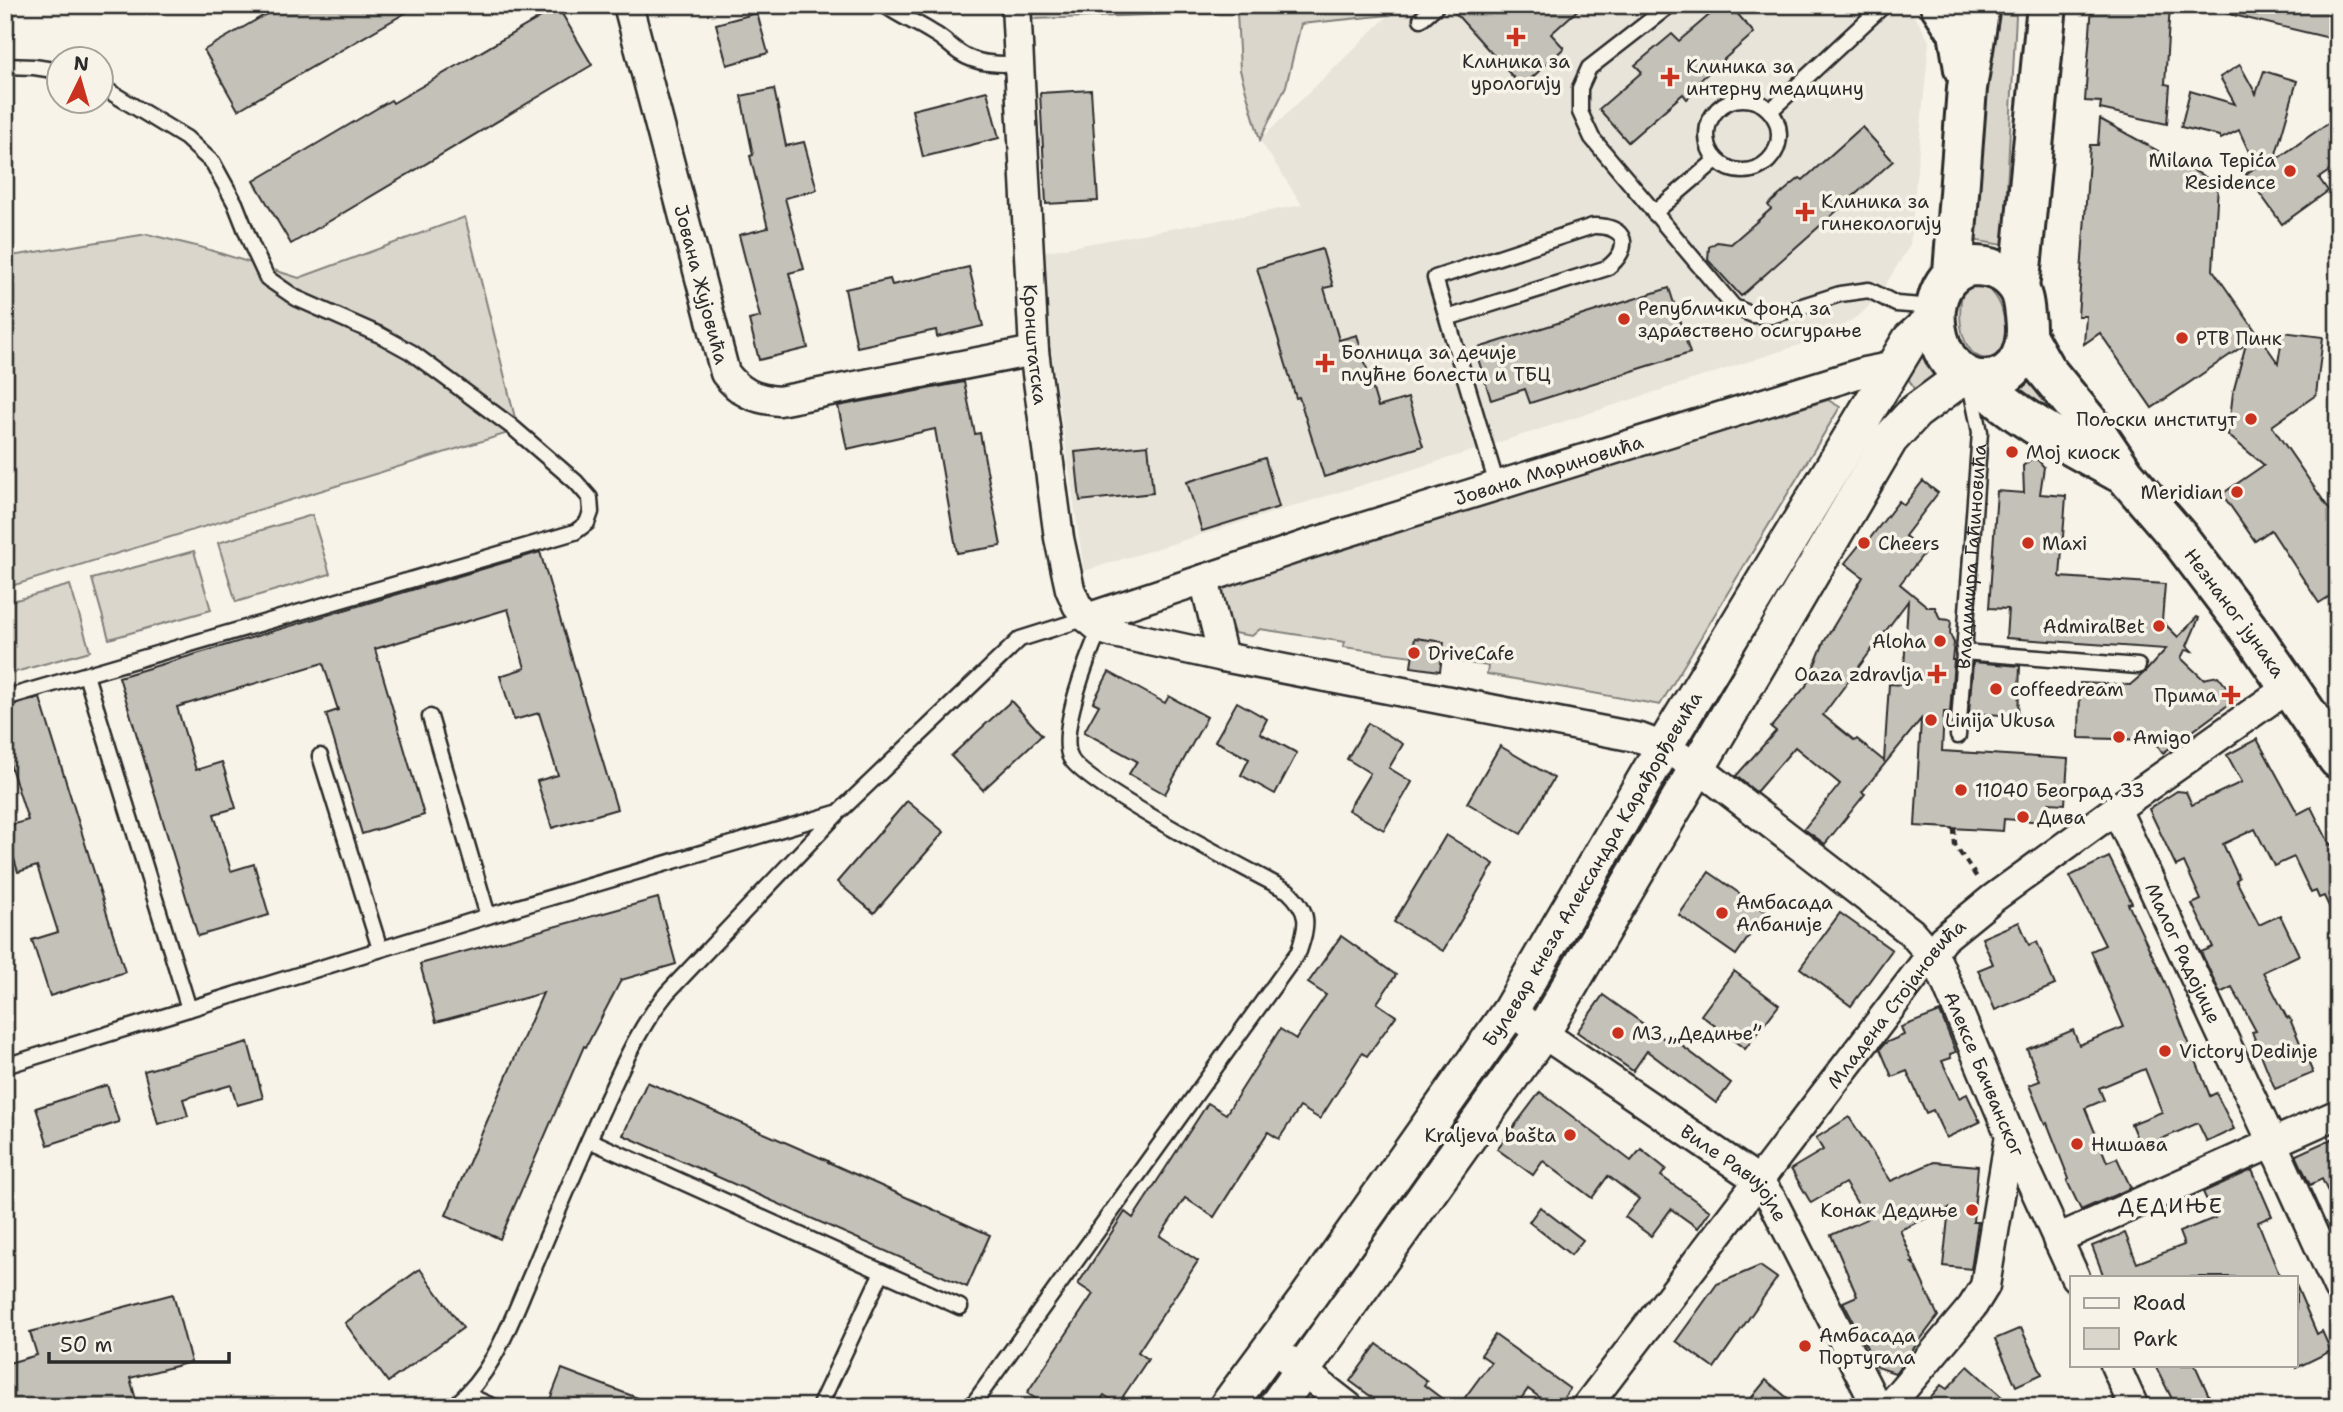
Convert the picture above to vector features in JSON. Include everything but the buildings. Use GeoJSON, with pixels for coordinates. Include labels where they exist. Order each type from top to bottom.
{"type":"FeatureCollection","features":[{"type":"Feature","properties":{"kind":"main road"},"geometry":{"type":"LineString","coordinates":[[1941,5],[1958,32],[1967,88]]}},
{"type":"Feature","properties":{"kind":"main road"},"geometry":{"type":"LineString","coordinates":[[1953,273],[1967,88],[1980,5]]}},
{"type":"Feature","properties":{"kind":"main road"},"geometry":{"type":"LineString","coordinates":[[2019,289],[2006,275],[1987,267],[1966,267],[1953,273],[1942,288],[1936,312],[1944,352],[1955,369],[1970,378],[1997,378],[2013,368],[2024,353],[2027,337],[2025,312],[2019,289],[2047,5]]}},
{"type":"Feature","properties":{"kind":"main road","name":"Незнаног јунака"},"geometry":{"type":"LineString","coordinates":[[2027,337],[2045,369],[2094,429],[2124,475],[2180,540],[2289,687],[2338,759]]}},
{"type":"Feature","properties":{"kind":"main road","name":"Незнаног јунака"},"geometry":{"type":"LineString","coordinates":[[1970,378],[2027,419],[2124,475]]}},
{"type":"Feature","properties":{"kind":"street","name":"Јована Жујовића"},"geometry":{"type":"LineString","coordinates":[[628,5],[725,373],[743,393],[760,399],[779,401],[1034,351]]}},
{"type":"Feature","properties":{"kind":"street","name":"Кронштатска"},"geometry":{"type":"LineString","coordinates":[[1016,5],[1034,351],[1059,538],[1070,589],[1077,605],[1094,624]]}},
{"type":"Feature","properties":{"kind":"street","name":"Булевар кнеза Александра Карађорђевића"},"geometry":{"type":"LineString","coordinates":[[1227,1407],[1510,1011],[1664,747],[1910,340],[1936,312]]}},
{"type":"Feature","properties":{"kind":"street","name":"Јована Мариновића"},"geometry":{"type":"LineString","coordinates":[[1094,624],[1204,579],[1497,485],[1864,372],[1895,366]]}},
{"type":"Feature","properties":{"kind":"street","name":"Булевар кнеза Александра Карађорђевића"},"geometry":{"type":"LineString","coordinates":[[1276,1407],[1542,1032],[1890,439],[1915,412],[1970,378]]}},
{"type":"Feature","properties":{"kind":"street"},"geometry":{"type":"LineString","coordinates":[[1204,579],[1223,657]]}},
{"type":"Feature","properties":{"kind":"street"},"geometry":{"type":"LineString","coordinates":[[1094,624],[1223,657],[1619,733],[1664,747],[1697,767]]}},
{"type":"Feature","properties":{"kind":"street","name":"Младена Стојановића"},"geometry":{"type":"LineString","coordinates":[[1586,1407],[1942,939],[1992,899],[2289,687]]}},
{"type":"Feature","properties":{"kind":"street","name":"Алексе Бачванског"},"geometry":{"type":"LineString","coordinates":[[1697,767],[1911,932],[1938,962],[2075,1276]]}},
{"type":"Feature","properties":{"kind":"street","name":"Малог Радојице"},"geometry":{"type":"LineString","coordinates":[[2116,809],[2338,1288]]}},
{"type":"Feature","properties":{"kind":"street","name":"Виле Равијојле"},"geometry":{"type":"LineString","coordinates":[[1510,1011],[1758,1180],[1772,1200],[1877,1407]]}},
{"type":"Feature","properties":{"kind":"street"},"geometry":{"type":"LineString","coordinates":[[2057,1240],[2338,1114]]}},
{"type":"Feature","properties":{"kind":"street"},"geometry":{"type":"LineString","coordinates":[[1888,1407],[1972,1307],[1986,1286],[2011,1135]]}},
{"type":"Feature","properties":{"kind":"street"},"geometry":{"type":"LineString","coordinates":[[1272,1347],[1349,1407]]}},
{"type":"Feature","properties":{"kind":"street"},"geometry":{"type":"LineString","coordinates":[[2115,1366],[2134,1407]]}},
{"type":"Feature","properties":{"kind":"lane"},"geometry":{"type":"LineString","coordinates":[[885,5],[973,60],[1020,64]]}},
{"type":"Feature","properties":{"kind":"lane"},"geometry":{"type":"LineString","coordinates":[[1421,19],[1437,5]]}},
{"type":"Feature","properties":{"kind":"lane"},"geometry":{"type":"LineString","coordinates":[[1670,5],[1589,68],[1580,88],[1580,112],[1592,138],[1734,307],[1753,315],[1771,316],[1856,290],[1869,290],[1896,304],[1936,312]]}},
{"type":"Feature","properties":{"kind":"lane"},"geometry":{"type":"LineString","coordinates":[[1770,111],[1884,5]]}},
{"type":"Feature","properties":{"kind":"lane"},"geometry":{"type":"LineString","coordinates":[[5,66],[46,69]]}},
{"type":"Feature","properties":{"kind":"lane"},"geometry":{"type":"LineString","coordinates":[[5,698],[575,532],[587,523],[591,512],[590,498],[576,482],[512,426],[446,376],[380,335],[296,298],[267,278],[235,202],[213,163],[186,138],[116,96]]}},
{"type":"Feature","properties":{"kind":"lane"},"geometry":{"type":"LineString","coordinates":[[1739,99],[1750,100],[1770,111],[1777,121],[1778,146],[1763,166],[1739,171],[1727,168],[1716,160],[1710,150],[1707,127],[1719,108],[1739,99]]}},
{"type":"Feature","properties":{"kind":"lane"},"geometry":{"type":"LineString","coordinates":[[1654,213],[1716,160]]}},
{"type":"Feature","properties":{"kind":"lane"},"geometry":{"type":"LineString","coordinates":[[1447,318],[1607,268],[1623,251],[1623,239],[1617,230],[1606,226],[1593,226],[1434,278],[1497,485]]}},
{"type":"Feature","properties":{"kind":"lane","name":"Владимира Гаћиновића"},"geometry":{"type":"LineString","coordinates":[[1958,736],[1980,432],[1970,378]]}},
{"type":"Feature","properties":{"kind":"lane"},"geometry":{"type":"LineString","coordinates":[[453,1407],[481,1378],[501,1345],[589,1140],[648,1016],[838,813],[1020,639],[1094,624],[1070,722],[1068,750],[1071,760],[1099,785],[1288,891],[1299,902],[1306,917],[1305,935],[1299,951],[971,1407]]}},
{"type":"Feature","properties":{"kind":"lane"},"geometry":{"type":"LineString","coordinates":[[1963,652],[2138,666]]}},
{"type":"Feature","properties":{"kind":"lane"},"geometry":{"type":"LineString","coordinates":[[86,675],[189,1009]]}},
{"type":"Feature","properties":{"kind":"lane"},"geometry":{"type":"LineString","coordinates":[[430,717],[488,916]]}},
{"type":"Feature","properties":{"kind":"lane"},"geometry":{"type":"LineString","coordinates":[[320,756],[380,949]]}},
{"type":"Feature","properties":{"kind":"lane"},"geometry":{"type":"LineString","coordinates":[[5,1066],[488,916],[838,813]]}},
{"type":"Feature","properties":{"kind":"lane"},"geometry":{"type":"LineString","coordinates":[[589,1140],[960,1307]]}},
{"type":"Feature","properties":{"kind":"lane"},"geometry":{"type":"LineString","coordinates":[[819,1407],[882,1272]]}},
{"type":"Feature","properties":{"kind":"lane"},"geometry":{"type":"LineString","coordinates":[[467,1395],[494,1407]]}},
{"type":"Feature","properties":{"kind":"path"},"geometry":{"type":"LineString","coordinates":[[1954,828],[1955,845],[1961,858],[1992,899]]}},
{"type":"Feature","properties":{"kind":"shaded area"},"geometry":{"type":"Polygon","coordinates":[[[1399,5],[1904,5],[1918,21],[1929,41],[1910,245],[1879,295],[1861,314],[1827,336],[1485,447],[1084,571],[1037,253],[1302,205],[1260,140],[1399,5]]]}},
{"type":"Feature","properties":{"kind":"green space"},"geometry":{"type":"Polygon","coordinates":[[[1030,5],[1375,5],[1389,15],[1301,24],[1286,86],[1260,140],[1240,70],[1237,12],[1033,19],[1030,5]]]}},
{"type":"Feature","properties":{"kind":"green space"},"geometry":{"type":"Polygon","coordinates":[[[1991,13],[2016,15],[2004,245],[1971,240],[1991,13]]]}},
{"type":"Feature","properties":{"kind":"green space"},"geometry":{"type":"Polygon","coordinates":[[[465,217],[518,430],[5,588],[5,257],[147,234],[200,247],[299,278],[465,217]]]}},
{"type":"Feature","properties":{"kind":"green space"},"geometry":{"type":"Polygon","coordinates":[[[1977,283],[1996,297],[2002,310],[2005,332],[2002,347],[1994,356],[1984,358],[1974,353],[1965,341],[1960,321],[1962,293],[1977,283]]]}},
{"type":"Feature","properties":{"kind":"green space"},"geometry":{"type":"Polygon","coordinates":[[[1922,343],[1940,379],[1916,393],[1904,370],[1922,343]]]}},
{"type":"Feature","properties":{"kind":"green space"},"geometry":{"type":"Polygon","coordinates":[[[2031,366],[2097,447],[2014,389],[2031,366]]]}},
{"type":"Feature","properties":{"kind":"green space"},"geometry":{"type":"Polygon","coordinates":[[[1828,400],[1840,407],[1660,705],[1487,674],[1488,666],[1441,659],[1443,642],[1415,638],[1412,656],[1343,647],[1345,642],[1260,629],[1252,636],[1234,633],[1217,584],[1828,400]]]}},
{"type":"Feature","properties":{"kind":"green space"},"geometry":{"type":"Polygon","coordinates":[[[312,515],[330,574],[236,602],[218,543],[312,515]]]}},
{"type":"Feature","properties":{"kind":"green space"},"geometry":{"type":"Polygon","coordinates":[[[194,551],[211,610],[109,639],[92,579],[194,551]]]}},
{"type":"Feature","properties":{"kind":"green space"},"geometry":{"type":"Polygon","coordinates":[[[70,585],[90,651],[5,675],[5,603],[70,585]]]}},
{"type":"Feature","properties":{"kind":"place","name":"Клиника за урологију"},"geometry":{"type":"Point","coordinates":[1516,37]}},
{"type":"Feature","properties":{"kind":"place","name":"Клиника за интерну медицину"},"geometry":{"type":"Point","coordinates":[1670,77]}},
{"type":"Feature","properties":{"kind":"place","name":"Milana Tepića Residence"},"geometry":{"type":"Point","coordinates":[2290,171]}},
{"type":"Feature","properties":{"kind":"place","name":"Клиника за гинекологију"},"geometry":{"type":"Point","coordinates":[1805,212]}},
{"type":"Feature","properties":{"kind":"place","name":"Републички фонд за здравствено осигурање"},"geometry":{"type":"Point","coordinates":[1624,319]}},
{"type":"Feature","properties":{"kind":"place","name":"РТВ Пинк"},"geometry":{"type":"Point","coordinates":[2182,338]}},
{"type":"Feature","properties":{"kind":"place","name":"Болница за дечије плућне болести и ТБЦ"},"geometry":{"type":"Point","coordinates":[1325,363]}},
{"type":"Feature","properties":{"kind":"place","name":"Пољски институт"},"geometry":{"type":"Point","coordinates":[2251,419]}},
{"type":"Feature","properties":{"kind":"place","name":"Мој киоск"},"geometry":{"type":"Point","coordinates":[2012,452]}},
{"type":"Feature","properties":{"kind":"place","name":"Meridian"},"geometry":{"type":"Point","coordinates":[2237,492]}},
{"type":"Feature","properties":{"kind":"place","name":"Cheers"},"geometry":{"type":"Point","coordinates":[1864,543]}},
{"type":"Feature","properties":{"kind":"place","name":"Maxi"},"geometry":{"type":"Point","coordinates":[2028,543]}},
{"type":"Feature","properties":{"kind":"place","name":"AdmiralBet"},"geometry":{"type":"Point","coordinates":[2159,626]}},
{"type":"Feature","properties":{"kind":"place","name":"Aloha"},"geometry":{"type":"Point","coordinates":[1940,641]}},
{"type":"Feature","properties":{"kind":"place","name":"DriveCafe"},"geometry":{"type":"Point","coordinates":[1414,653]}},
{"type":"Feature","properties":{"kind":"place","name":"Oaza zdravlja"},"geometry":{"type":"Point","coordinates":[1937,674]}},
{"type":"Feature","properties":{"kind":"place","name":"coffeedream"},"geometry":{"type":"Point","coordinates":[1996,689]}},
{"type":"Feature","properties":{"kind":"place","name":"Прима"},"geometry":{"type":"Point","coordinates":[2231,695]}},
{"type":"Feature","properties":{"kind":"place","name":"Linija Ukusa"},"geometry":{"type":"Point","coordinates":[1931,720]}},
{"type":"Feature","properties":{"kind":"place","name":"Amigo"},"geometry":{"type":"Point","coordinates":[2119,737]}},
{"type":"Feature","properties":{"kind":"place","name":"11040 Београд 33"},"geometry":{"type":"Point","coordinates":[1961,790]}},
{"type":"Feature","properties":{"kind":"place","name":"Дива"},"geometry":{"type":"Point","coordinates":[2023,817]}},
{"type":"Feature","properties":{"kind":"place","name":"Амбасада Албаније"},"geometry":{"type":"Point","coordinates":[1722,913]}},
{"type":"Feature","properties":{"kind":"place","name":"МЗ „Дедиње”"},"geometry":{"type":"Point","coordinates":[1618,1033]}},
{"type":"Feature","properties":{"kind":"place","name":"Victory Dedinje"},"geometry":{"type":"Point","coordinates":[2165,1051]}},
{"type":"Feature","properties":{"kind":"place","name":"Kraljeva bašta"},"geometry":{"type":"Point","coordinates":[1570,1135]}},
{"type":"Feature","properties":{"kind":"place","name":"Нишава"},"geometry":{"type":"Point","coordinates":[2077,1144]}},
{"type":"Feature","properties":{"kind":"place","name":"Конак Дедиње"},"geometry":{"type":"Point","coordinates":[1972,1210]}},
{"type":"Feature","properties":{"kind":"place","name":"Амбасада Португала"},"geometry":{"type":"Point","coordinates":[1805,1346]}},
{"type":"Feature","properties":{"kind":"district","name":"ДЕДИЊЕ"},"geometry":{"type":"Point","coordinates":[2171,1206]}}]}
